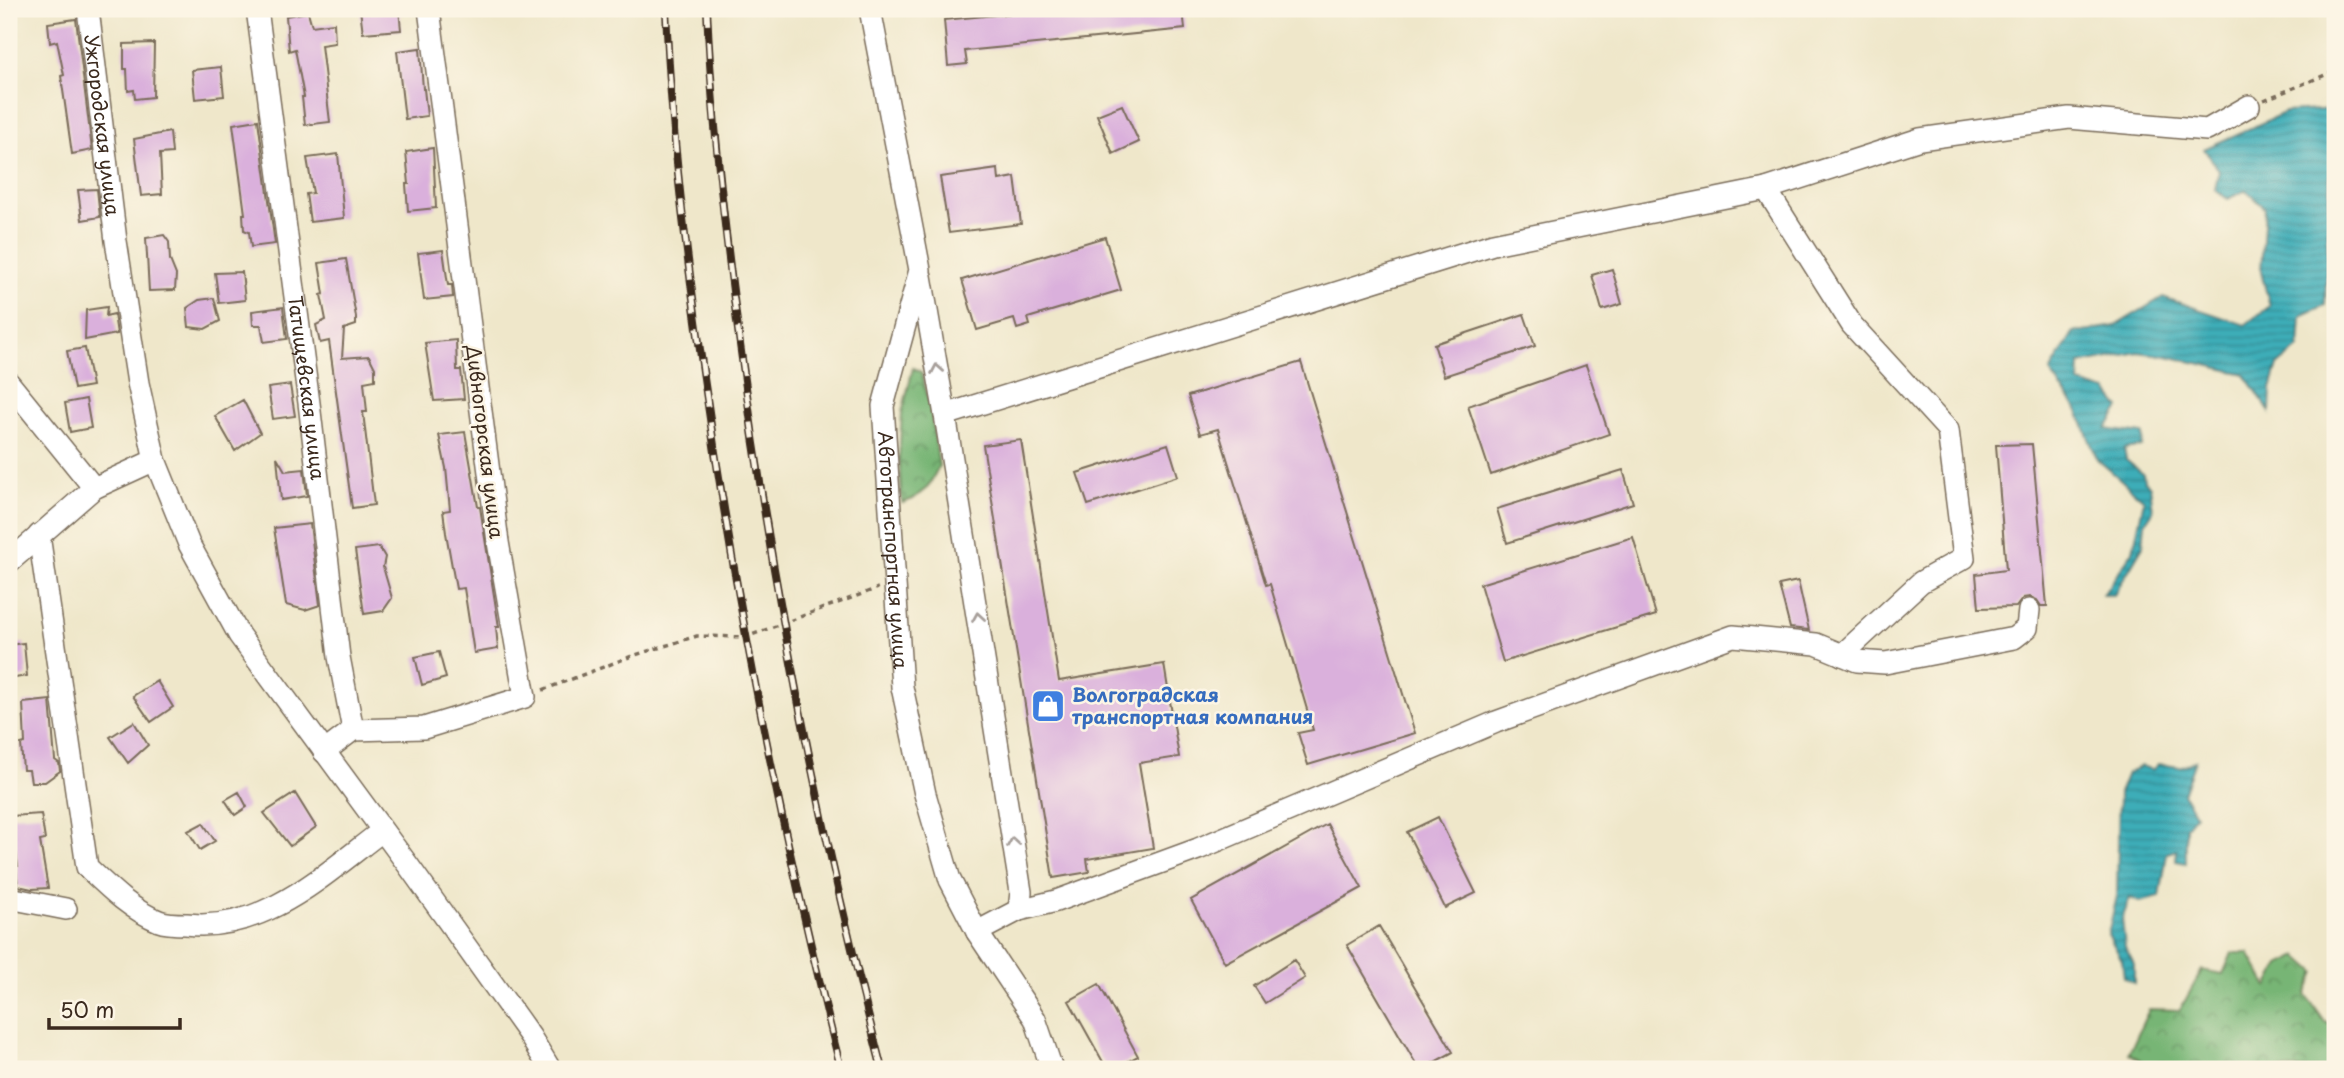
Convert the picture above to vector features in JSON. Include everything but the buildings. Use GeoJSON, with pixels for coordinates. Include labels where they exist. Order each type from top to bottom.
{"type":"FeatureCollection","features":[{"type":"Feature","properties":{"kind":"street","name":"Ужгородская улица"},"geometry":{"type":"LineString","coordinates":[[88,9],[116,240],[138,383],[155,460],[189,544],[239,635],[530,1036],[550,1069]]}},
{"type":"Feature","properties":{"kind":"street","name":"Татищевская улица"},"geometry":{"type":"LineString","coordinates":[[257,9],[340,657],[353,730]]}},
{"type":"Feature","properties":{"kind":"street","name":"Дивногорская улица"},"geometry":{"type":"LineString","coordinates":[[429,9],[498,542],[525,698]]}},
{"type":"Feature","properties":{"kind":"street","name":"Автотранспортная улица"},"geometry":{"type":"LineString","coordinates":[[870,9],[920,270],[883,406],[902,687],[925,794],[950,880],[977,932],[1035,1019],[1052,1069]]}},
{"type":"Feature","properties":{"kind":"street"},"geometry":{"type":"LineString","coordinates":[[945,415],[1493,244],[1766,189],[1920,139],[2069,118],[2207,130],[2249,106]]}},
{"type":"Feature","properties":{"kind":"street"},"geometry":{"type":"LineString","coordinates":[[1766,189],[1852,326],[1948,430],[1964,558],[1921,582],[1842,655]]}},
{"type":"Feature","properties":{"kind":"street"},"geometry":{"type":"LineString","coordinates":[[920,270],[1021,892],[1019,909]]}},
{"type":"Feature","properties":{"kind":"street"},"geometry":{"type":"LineString","coordinates":[[9,383],[94,488]]}},
{"type":"Feature","properties":{"kind":"street"},"geometry":{"type":"LineString","coordinates":[[9,562],[94,488],[155,460]]}},
{"type":"Feature","properties":{"kind":"street"},"geometry":{"type":"LineString","coordinates":[[39,535],[87,867],[120,898],[160,922],[205,927],[247,920],[287,902],[382,831]]}},
{"type":"Feature","properties":{"kind":"street"},"geometry":{"type":"LineString","coordinates":[[977,932],[1019,909],[1056,901],[1198,849],[1496,722],[1733,636],[1816,644],[1857,661],[1885,663],[2014,638],[2027,628],[2029,610]]}},
{"type":"Feature","properties":{"kind":"street"},"geometry":{"type":"LineString","coordinates":[[324,752],[353,730],[424,728],[525,698]]}},
{"type":"Feature","properties":{"kind":"street"},"geometry":{"type":"LineString","coordinates":[[9,898],[66,909]]}},
{"type":"Feature","properties":{"kind":"path"},"geometry":{"type":"LineString","coordinates":[[2249,106],[2335,71]]}},
{"type":"Feature","properties":{"kind":"path"},"geometry":{"type":"LineString","coordinates":[[525,698],[632,656],[697,636],[746,637],[894,583]]}},
{"type":"Feature","properties":{"kind":"green space"},"geometry":{"type":"Polygon","coordinates":[[[913,368],[921,372],[930,407],[939,466],[928,487],[913,499],[902,503],[899,458],[902,413],[913,368]]]}},
{"type":"Feature","properties":{"kind":"green space"},"geometry":{"type":"Polygon","coordinates":[[[2232,953],[2249,953],[2268,987],[2280,965],[2298,956],[2316,972],[2306,995],[2325,1022],[2335,1027],[2335,1069],[2155,1069],[2129,1053],[2149,1009],[2180,1010],[2202,970],[2223,974],[2232,953]]]}},
{"type":"Feature","properties":{"kind":"water"},"geometry":{"type":"Polygon","coordinates":[[[2335,109],[2335,142],[2331,146],[2325,305],[2301,316],[2299,348],[2278,365],[2271,389],[2270,412],[2245,374],[2138,352],[2080,364],[2079,383],[2107,391],[2120,408],[2106,429],[2143,434],[2142,446],[2124,449],[2126,460],[2143,474],[2144,481],[2150,486],[2153,511],[2145,523],[2143,546],[2114,595],[2103,595],[2133,551],[2144,500],[2097,459],[2078,411],[2050,372],[2073,333],[2115,326],[2163,297],[2245,325],[2270,306],[2261,272],[2265,208],[2246,190],[2228,199],[2215,190],[2219,170],[2204,149],[2286,112],[2335,109]]]}},
{"type":"Feature","properties":{"kind":"water"},"geometry":{"type":"Polygon","coordinates":[[[2195,761],[2183,794],[2195,814],[2186,827],[2186,863],[2176,861],[2177,850],[2167,853],[2160,897],[2140,902],[2130,898],[2122,919],[2125,947],[2134,964],[2134,983],[2124,977],[2122,960],[2108,934],[2117,896],[2119,793],[2127,773],[2142,766],[2152,770],[2158,764],[2180,767],[2195,761]]]}},
{"type":"Feature","properties":{"kind":"railway"},"geometry":{"type":"LineString","coordinates":[[666,9],[686,244],[732,558],[800,900],[841,1069]]}},
{"type":"Feature","properties":{"kind":"railway"},"geometry":{"type":"LineString","coordinates":[[707,9],[712,97],[725,228],[769,538],[819,805],[882,1069]]}},
{"type":"Feature","properties":{"kind":"place","name":"Волгоградская транспортная компания"},"geometry":{"type":"Point","coordinates":[1048,706]}}]}
